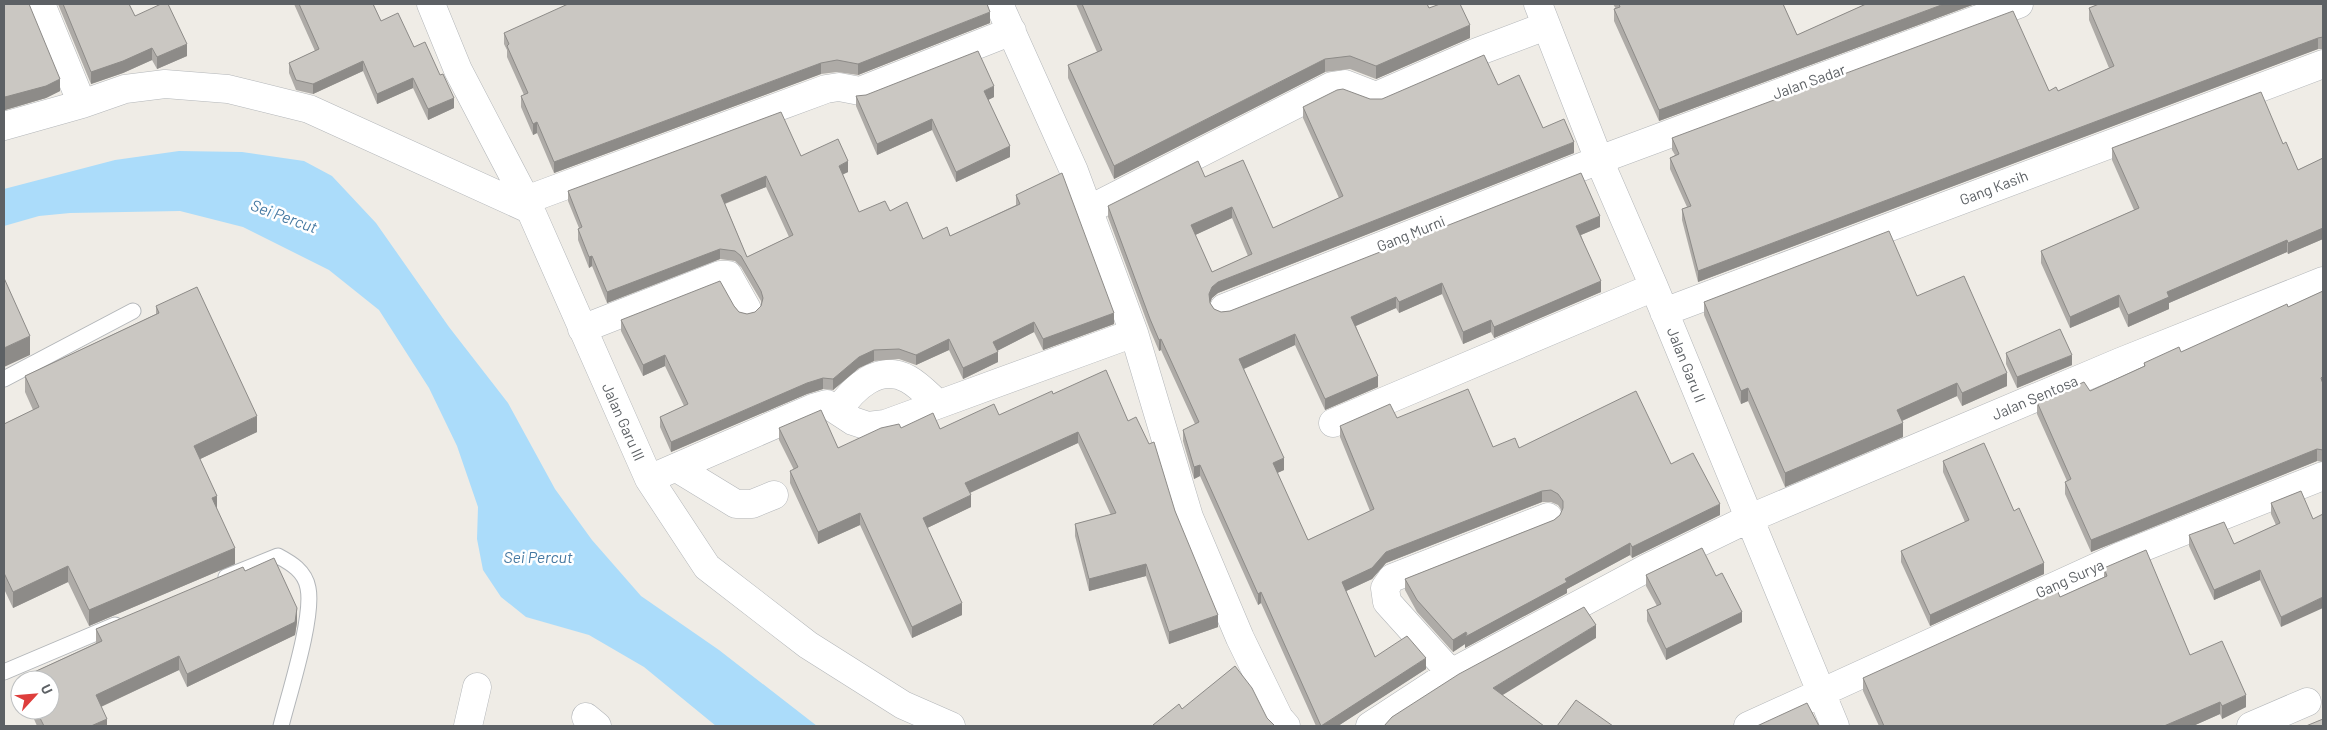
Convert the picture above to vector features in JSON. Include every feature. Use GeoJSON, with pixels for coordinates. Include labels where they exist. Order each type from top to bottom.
{"type":"FeatureCollection","features":[{"type":"Feature","properties":{"kind":"street"},"geometry":{"type":"LineString","coordinates":[[41,4],[82,104]]}},
{"type":"Feature","properties":{"kind":"street","name":"Jalan Garu III"},"geometry":{"type":"LineString","coordinates":[[431,4],[458,70],[527,205],[649,479],[707,568],[808,645],[903,705],[951,726]]}},
{"type":"Feature","properties":{"kind":"street","name":"Jalan Sadar"},"geometry":{"type":"LineString","coordinates":[[1599,160],[2019,4]]}},
{"type":"Feature","properties":{"kind":"street"},"geometry":{"type":"LineString","coordinates":[[4,126],[82,104],[125,89],[165,84],[228,89],[309,109],[527,205],[826,89],[839,87],[860,91],[1008,12],[1074,171],[1134,333],[1189,517],[1240,638],[1279,718],[1286,726]]}},
{"type":"Feature","properties":{"kind":"street"},"geometry":{"type":"LineString","coordinates":[[1088,210],[1332,86],[1345,84],[1376,96],[1477,52],[1542,15]]}},
{"type":"Feature","properties":{"kind":"street","name":"Jalan Garu II"},"geometry":{"type":"LineString","coordinates":[[1542,15],[1599,160],[1654,286],[1748,519],[1835,726]]}},
{"type":"Feature","properties":{"kind":"street","name":"Gang Kasih"},"geometry":{"type":"LineString","coordinates":[[1664,312],[2323,64]]}},
{"type":"Feature","properties":{"kind":"street","name":"Gang Murni"},"geometry":{"type":"LineString","coordinates":[[1224,308],[1599,160]]}},
{"type":"Feature","properties":{"kind":"street"},"geometry":{"type":"LineString","coordinates":[[582,329],[720,275],[728,275],[733,281],[746,309]]}},
{"type":"Feature","properties":{"kind":"street","name":"Jalan Sentosa"},"geometry":{"type":"LineString","coordinates":[[1370,726],[1451,673],[1647,568],[1748,519],[2120,362],[2323,281]]}},
{"type":"Feature","properties":{"kind":"street"},"geometry":{"type":"LineString","coordinates":[[1333,423],[1654,286]]}},
{"type":"Feature","properties":{"kind":"street"},"geometry":{"type":"LineString","coordinates":[[649,479],[813,408],[827,404],[853,421],[868,426],[885,424],[1134,333]]}},
{"type":"Feature","properties":{"kind":"street"},"geometry":{"type":"LineString","coordinates":[[838,411],[849,393],[864,381],[889,373],[908,379],[938,404]]}},
{"type":"Feature","properties":{"kind":"street"},"geometry":{"type":"LineString","coordinates":[[677,468],[736,504],[752,504],[774,495]]}},
{"type":"Feature","properties":{"kind":"street","name":"Gang Surya"},"geometry":{"type":"LineString","coordinates":[[1748,726],[2121,556],[2323,476]]}},
{"type":"Feature","properties":{"kind":"street"},"geometry":{"type":"LineString","coordinates":[[1451,673],[1387,602],[1384,588],[1392,578],[1548,517]]}},
{"type":"Feature","properties":{"kind":"street"},"geometry":{"type":"LineString","coordinates":[[468,726],[478,687]]}},
{"type":"Feature","properties":{"kind":"street"},"geometry":{"type":"LineString","coordinates":[[2251,726],[2307,702]]}},
{"type":"Feature","properties":{"kind":"lane"},"geometry":{"type":"LineString","coordinates":[[4,379],[133,311]]}},
{"type":"Feature","properties":{"kind":"lane"},"geometry":{"type":"LineString","coordinates":[[213,582],[278,556],[296,565],[308,587],[307,618],[281,726]]}},
{"type":"Feature","properties":{"kind":"lane"},"geometry":{"type":"LineString","coordinates":[[4,672],[131,618]]}},
{"type":"Feature","properties":{"kind":"water","name":"Sei Percut"},"geometry":{"type":"Polygon","coordinates":[[[179,151],[242,152],[304,161],[332,176],[376,223],[449,327],[508,403],[555,489],[592,540],[641,596],[719,650],[817,726],[716,726],[644,667],[589,635],[526,617],[501,597],[483,570],[477,539],[478,507],[457,446],[429,388],[379,310],[329,270],[243,227],[180,211],[70,213],[39,216],[4,226],[4,189],[115,160],[179,151]]]}},
{"type":"Feature","properties":{"kind":"building"},"geometry":{"type":"Polygon","coordinates":[[[4,4],[29,4],[60,79],[46,86],[5,97],[4,4]]]}},
{"type":"Feature","properties":{"kind":"building"},"geometry":{"type":"Polygon","coordinates":[[[63,4],[129,4],[135,16],[161,4],[168,4],[187,44],[157,57],[152,48],[91,72],[63,4]]]}},
{"type":"Feature","properties":{"kind":"building"},"geometry":{"type":"Polygon","coordinates":[[[299,4],[373,4],[381,21],[398,13],[414,47],[425,42],[440,75],[443,74],[454,98],[428,109],[413,78],[377,94],[363,61],[313,84],[296,80],[289,63],[319,49],[299,4]]]}},
{"type":"Feature","properties":{"kind":"building"},"geometry":{"type":"Polygon","coordinates":[[[568,4],[987,4],[990,12],[858,64],[837,60],[821,63],[554,162],[537,122],[533,124],[521,96],[528,93],[507,46],[509,44],[504,33],[568,4]]]}},
{"type":"Feature","properties":{"kind":"building"},"geometry":{"type":"Polygon","coordinates":[[[1082,4],[1427,4],[1429,8],[1440,4],[1460,4],[1470,25],[1376,66],[1350,56],[1325,59],[1114,166],[1068,65],[1102,50],[1082,4]]]}},
{"type":"Feature","properties":{"kind":"building"},"geometry":{"type":"Polygon","coordinates":[[[1619,4],[1783,4],[1797,35],[1866,4],[1944,4],[1659,110],[1614,9],[1620,7],[1619,4]]]}},
{"type":"Feature","properties":{"kind":"building"},"geometry":{"type":"Polygon","coordinates":[[[2099,4],[2323,4],[2323,37],[1698,271],[1682,209],[1691,206],[1670,158],[1679,154],[1672,138],[2013,11],[2049,91],[2056,87],[2058,91],[2114,66],[2089,8],[2099,4]]]}},
{"type":"Feature","properties":{"kind":"building"},"geometry":{"type":"Polygon","coordinates":[[[978,51],[994,86],[984,91],[1010,146],[956,172],[932,119],[877,144],[856,96],[866,95],[978,51]]]}},
{"type":"Feature","properties":{"kind":"building"},"geometry":{"type":"Polygon","coordinates":[[[1484,55],[1498,85],[1519,75],[1543,128],[1564,119],[1574,142],[1218,282],[1212,287],[1209,294],[1210,303],[1214,309],[1221,312],[1230,311],[1581,173],[1600,216],[1576,226],[1601,281],[1494,327],[1491,320],[1463,332],[1442,283],[1399,302],[1396,297],[1351,317],[1378,376],[1325,399],[1295,334],[1239,359],[1284,458],[1273,463],[1308,540],[1374,509],[1340,426],[1390,404],[1397,418],[1468,389],[1493,447],[1515,438],[1519,448],[1636,391],[1671,464],[1693,453],[1720,504],[1632,547],[1630,543],[1565,579],[1567,582],[1465,637],[1466,632],[1453,640],[1417,600],[1405,579],[1554,520],[1560,515],[1563,508],[1563,501],[1558,494],[1551,490],[1542,491],[1386,552],[1372,568],[1342,582],[1375,657],[1407,636],[1426,658],[1321,726],[1261,592],[1258,594],[1200,465],[1194,467],[1183,430],[1199,422],[1150,319],[1108,206],[1198,161],[1205,177],[1243,160],[1273,228],[1343,196],[1303,107],[1337,90],[1343,89],[1370,99],[1382,99],[1484,55]],[[1232,207],[1191,225],[1212,272],[1252,254],[1232,207]]]}},
{"type":"Feature","properties":{"kind":"building"},"geometry":{"type":"Polygon","coordinates":[[[2261,92],[2283,144],[2286,142],[2298,170],[2323,158],[2323,228],[2288,243],[2287,240],[2167,292],[2169,297],[2128,315],[2119,295],[2070,317],[2041,251],[2139,208],[2112,148],[2261,92]]]}},
{"type":"Feature","properties":{"kind":"building"},"geometry":{"type":"Polygon","coordinates":[[[781,112],[801,156],[838,139],[848,161],[839,166],[859,212],[885,201],[890,211],[907,202],[923,239],[947,227],[950,236],[1020,204],[1016,195],[1062,173],[1114,313],[1043,339],[1034,322],[993,342],[998,352],[963,368],[949,339],[916,355],[899,349],[874,350],[859,357],[833,379],[823,378],[807,383],[671,442],[660,417],[688,404],[665,355],[643,365],[621,320],[720,281],[734,306],[739,312],[747,314],[755,312],[761,306],[763,298],[761,291],[741,256],[735,251],[720,249],[607,292],[592,256],[589,257],[578,229],[582,227],[568,191],[781,112]],[[766,176],[721,195],[747,257],[793,235],[766,176]]]}},
{"type":"Feature","properties":{"kind":"building"},"geometry":{"type":"Polygon","coordinates":[[[1889,231],[1917,296],[1964,276],[2007,373],[1962,393],[1957,383],[1897,410],[1903,423],[1785,473],[1748,388],[1741,391],[1704,302],[1889,231]]]}},
{"type":"Feature","properties":{"kind":"building"},"geometry":{"type":"Polygon","coordinates":[[[4,278],[30,336],[4,348],[4,278]]]}},
{"type":"Feature","properties":{"kind":"building"},"geometry":{"type":"Polygon","coordinates":[[[197,287],[257,416],[194,446],[217,496],[212,498],[235,548],[89,610],[68,566],[13,592],[4,573],[4,424],[39,407],[25,376],[159,313],[156,306],[197,287]]]}},
{"type":"Feature","properties":{"kind":"building"},"geometry":{"type":"Polygon","coordinates":[[[2323,291],[2323,376],[2321,378],[2323,384],[2323,450],[2317,449],[2091,540],[2065,482],[2071,479],[2037,402],[2084,382],[2090,391],[2145,366],[2144,363],[2179,347],[2181,352],[2287,304],[2288,307],[2323,291]]]}},
{"type":"Feature","properties":{"kind":"building"},"geometry":{"type":"Polygon","coordinates":[[[2060,329],[2072,355],[2017,377],[2006,353],[2060,329]]]}},
{"type":"Feature","properties":{"kind":"building"},"geometry":{"type":"Polygon","coordinates":[[[1106,370],[1128,421],[1136,417],[1149,444],[1154,442],[1175,511],[1218,615],[1169,632],[1146,564],[1089,579],[1075,524],[1116,513],[1078,432],[965,483],[971,495],[923,518],[962,603],[912,627],[860,513],[818,532],[790,471],[798,467],[779,428],[821,410],[838,448],[881,428],[899,424],[901,428],[933,413],[940,429],[994,404],[999,415],[1052,391],[1053,394],[1106,370]]]}},
{"type":"Feature","properties":{"kind":"building"},"geometry":{"type":"Polygon","coordinates":[[[1984,443],[2014,511],[2019,508],[2044,563],[1930,615],[1901,551],[1969,520],[1943,461],[1984,443]]]}},
{"type":"Feature","properties":{"kind":"building"},"geometry":{"type":"Polygon","coordinates":[[[2301,491],[2313,519],[2323,514],[2323,597],[2281,617],[2260,570],[2214,590],[2189,535],[2224,522],[2234,544],[2280,523],[2271,503],[2301,491]]]}},
{"type":"Feature","properties":{"kind":"building"},"geometry":{"type":"Polygon","coordinates":[[[1702,548],[1716,576],[1722,573],[1742,612],[1666,649],[1647,610],[1661,604],[1646,575],[1702,548]]]}},
{"type":"Feature","properties":{"kind":"building"},"geometry":{"type":"Polygon","coordinates":[[[2146,550],[2190,655],[2222,641],[2246,695],[2222,706],[2220,702],[2164,726],[1884,726],[1863,678],[2057,590],[2060,597],[2107,576],[2104,568],[2146,550]]]}},
{"type":"Feature","properties":{"kind":"building"},"geometry":{"type":"Polygon","coordinates":[[[274,558],[297,608],[295,622],[187,674],[179,656],[96,695],[107,719],[91,726],[44,726],[41,720],[60,720],[60,670],[39,670],[102,641],[96,629],[243,567],[245,571],[274,558]]]}},
{"type":"Feature","properties":{"kind":"building"},"geometry":{"type":"Polygon","coordinates":[[[1584,607],[1596,625],[1493,688],[1544,726],[1384,726],[1392,717],[1459,674],[1584,607]]]}},
{"type":"Feature","properties":{"kind":"building"},"geometry":{"type":"Polygon","coordinates":[[[1235,666],[1252,688],[1267,718],[1275,726],[1153,725],[1179,704],[1182,709],[1235,666]]]}},
{"type":"Feature","properties":{"kind":"building"},"geometry":{"type":"Polygon","coordinates":[[[1576,700],[1613,726],[1557,726],[1576,700]]]}},
{"type":"Feature","properties":{"kind":"building"},"geometry":{"type":"Polygon","coordinates":[[[1807,703],[1819,726],[1757,726],[1807,703]]]}},
{"type":"Feature","properties":{"kind":"building"},"geometry":{"type":"Polygon","coordinates":[[[2323,719],[2323,726],[2306,726],[2323,719]]]}}]}
